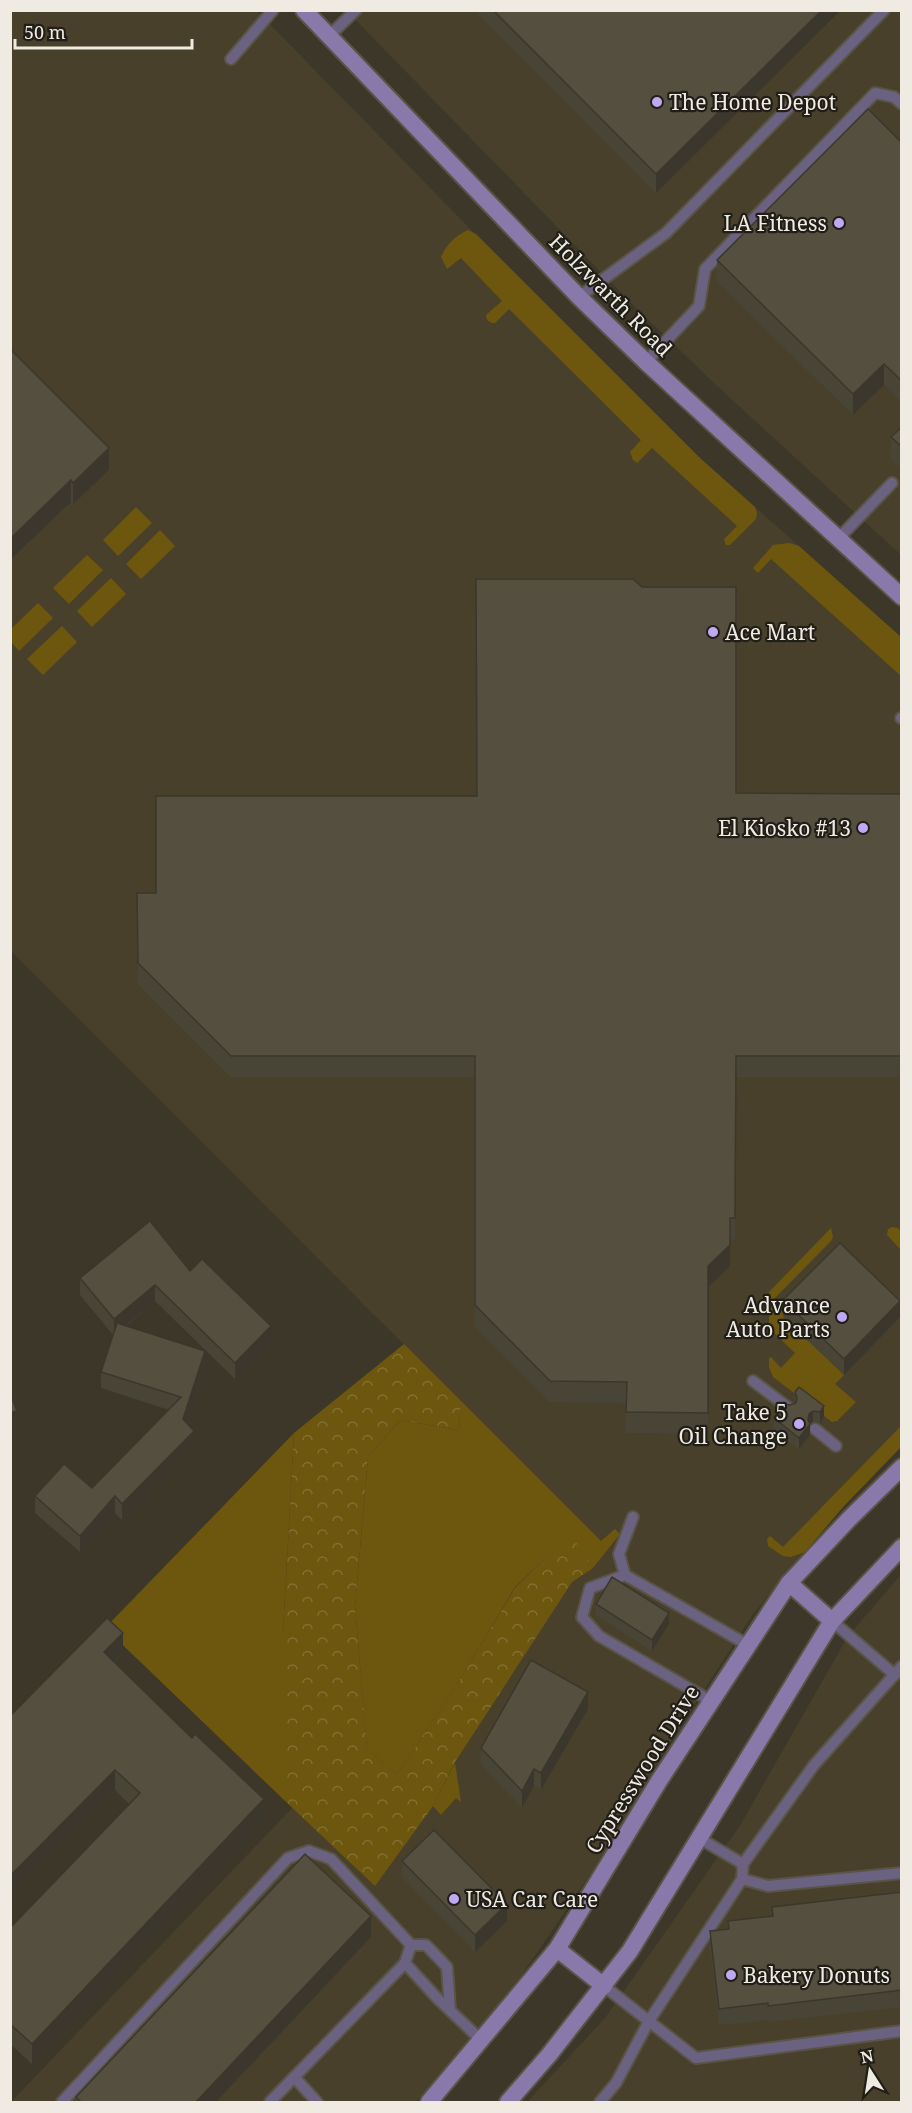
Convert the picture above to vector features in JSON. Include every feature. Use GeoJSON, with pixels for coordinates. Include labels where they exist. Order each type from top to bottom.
{"type":"FeatureCollection","features":[{"type":"Feature","properties":{"kind":"main road","name":"Holzwarth Road"},"geometry":{"type":"LineString","coordinates":[[304,10],[579,297],[646,362],[902,597]]}},
{"type":"Feature","properties":{"kind":"main road","name":"Cypresswood Drive"},"geometry":{"type":"LineString","coordinates":[[429,2103],[557,1949],[659,1781],[789,1583],[902,1467]]}},
{"type":"Feature","properties":{"kind":"main road"},"geometry":{"type":"LineString","coordinates":[[508,2103],[549,2055],[630,1951],[832,1622],[902,1547]]}},
{"type":"Feature","properties":{"kind":"main road"},"geometry":{"type":"LineString","coordinates":[[789,1583],[832,1622]]}},
{"type":"Feature","properties":{"kind":"main road"},"geometry":{"type":"LineString","coordinates":[[557,1949],[604,1986]]}},
{"type":"Feature","properties":{"kind":"lane"},"geometry":{"type":"LineString","coordinates":[[231,59],[273,10]]}},
{"type":"Feature","properties":{"kind":"lane"},"geometry":{"type":"LineString","coordinates":[[329,36],[356,10]]}},
{"type":"Feature","properties":{"kind":"lane"},"geometry":{"type":"LineString","coordinates":[[579,297],[666,233],[884,10]]}},
{"type":"Feature","properties":{"kind":"lane"},"geometry":{"type":"LineString","coordinates":[[646,362],[699,306],[705,269],[875,93],[894,97],[902,104]]}},
{"type":"Feature","properties":{"kind":"lane"},"geometry":{"type":"LineString","coordinates":[[838,538],[892,483]]}},
{"type":"Feature","properties":{"kind":"lane"},"geometry":{"type":"LineString","coordinates":[[753,1381],[790,1409]]}},
{"type":"Feature","properties":{"kind":"lane"},"geometry":{"type":"LineString","coordinates":[[815,1429],[836,1446]]}},
{"type":"Feature","properties":{"kind":"lane"},"geometry":{"type":"LineString","coordinates":[[633,1517],[619,1554],[625,1575],[748,1645]]}},
{"type":"Feature","properties":{"kind":"lane"},"geometry":{"type":"LineString","coordinates":[[625,1575],[590,1588],[582,1617],[599,1636],[711,1701]]}},
{"type":"Feature","properties":{"kind":"lane"},"geometry":{"type":"LineString","coordinates":[[600,2103],[616,2083],[649,2021],[742,1879],[743,1864],[814,1765],[898,1670],[832,1622]]}},
{"type":"Feature","properties":{"kind":"lane"},"geometry":{"type":"LineString","coordinates":[[699,1838],[743,1864]]}},
{"type":"Feature","properties":{"kind":"lane"},"geometry":{"type":"LineString","coordinates":[[62,2103],[288,1858],[309,1851],[331,1859],[411,1945],[426,1945],[447,1967],[450,2010]]}},
{"type":"Feature","properties":{"kind":"lane"},"geometry":{"type":"LineString","coordinates":[[742,1879],[768,1886],[902,1873]]}},
{"type":"Feature","properties":{"kind":"lane"},"geometry":{"type":"LineString","coordinates":[[270,2103],[405,1963],[411,1945]]}},
{"type":"Feature","properties":{"kind":"lane"},"geometry":{"type":"LineString","coordinates":[[405,1963],[482,2040]]}},
{"type":"Feature","properties":{"kind":"lane"},"geometry":{"type":"LineString","coordinates":[[604,1986],[696,2058],[902,2031]]}},
{"type":"Feature","properties":{"kind":"lane"},"geometry":{"type":"LineString","coordinates":[[294,2077],[317,2103]]}},
{"type":"Feature","properties":{"kind":"shaded area"},"geometry":{"type":"Polygon","coordinates":[[[11,11],[257,11],[485,244],[700,458],[901,637],[901,1447],[843,1507],[753,1614],[664,1752],[590,1875],[521,1976],[434,2083],[415,2102],[11,2102],[296,1804],[459,1447],[460,1401],[11,951],[11,11]]]}},
{"type":"Feature","properties":{"kind":"shaded area"},"geometry":{"type":"Polygon","coordinates":[[[347,11],[901,11],[901,555],[637,309],[347,11]]]}},
{"type":"Feature","properties":{"kind":"shaded area"},"geometry":{"type":"Polygon","coordinates":[[[901,1575],[901,2102],[527,2102],[605,2018],[739,1827],[848,1636],[901,1575]]]}},
{"type":"Feature","properties":{"kind":"green space"},"geometry":{"type":"Polygon","coordinates":[[[468,230],[476,234],[700,458],[755,507],[756,519],[730,545],[726,545],[724,539],[737,526],[652,448],[637,463],[633,460],[630,452],[641,440],[509,309],[495,323],[487,320],[486,315],[502,301],[461,258],[447,269],[441,257],[452,241],[468,230]]]}},
{"type":"Feature","properties":{"kind":"green space"},"geometry":{"type":"Polygon","coordinates":[[[136,507],[152,523],[118,556],[103,540],[136,507]]]}},
{"type":"Feature","properties":{"kind":"green space"},"geometry":{"type":"Polygon","coordinates":[[[160,530],[175,546],[141,579],[126,564],[160,530]]]}},
{"type":"Feature","properties":{"kind":"green space"},"geometry":{"type":"Polygon","coordinates":[[[789,543],[799,546],[901,637],[901,676],[771,559],[758,573],[753,568],[773,545],[789,543]]]}},
{"type":"Feature","properties":{"kind":"green space"},"geometry":{"type":"Polygon","coordinates":[[[87,555],[103,570],[69,604],[53,588],[87,555]]]}},
{"type":"Feature","properties":{"kind":"green space"},"geometry":{"type":"Polygon","coordinates":[[[111,578],[126,594],[92,627],[77,611],[111,578]]]}},
{"type":"Feature","properties":{"kind":"green space"},"geometry":{"type":"Polygon","coordinates":[[[38,603],[53,618],[19,651],[11,642],[11,629],[38,603]]]}},
{"type":"Feature","properties":{"kind":"green space"},"geometry":{"type":"Polygon","coordinates":[[[62,626],[77,642],[43,675],[27,659],[62,626]]]}},
{"type":"Feature","properties":{"kind":"green space"},"geometry":{"type":"Polygon","coordinates":[[[831,1228],[832,1240],[772,1301],[785,1315],[784,1317],[844,1375],[835,1384],[856,1402],[837,1421],[832,1422],[773,1377],[769,1367],[769,1358],[771,1357],[781,1368],[795,1353],[769,1328],[769,1292],[831,1228]]]}},
{"type":"Feature","properties":{"kind":"green space"},"geometry":{"type":"Polygon","coordinates":[[[898,1228],[901,1232],[901,1250],[887,1235],[888,1229],[898,1228]]]}},
{"type":"Feature","properties":{"kind":"green space"},"geometry":{"type":"Polygon","coordinates":[[[404,1344],[461,1401],[459,1430],[400,1420],[368,1457],[355,1606],[367,1749],[397,1775],[461,1678],[515,1588],[570,1533],[593,1568],[572,1582],[455,1762],[433,1806],[375,1886],[283,1799],[283,1632],[294,1433],[404,1344]]]}},
{"type":"Feature","properties":{"kind":"green space"},"geometry":{"type":"Polygon","coordinates":[[[461,1401],[601,1541],[615,1529],[620,1534],[593,1568],[570,1534],[515,1587],[461,1678],[397,1775],[367,1749],[355,1606],[368,1457],[400,1420],[459,1430],[461,1401]]]}},
{"type":"Feature","properties":{"kind":"green space"},"geometry":{"type":"Polygon","coordinates":[[[901,1426],[901,1447],[843,1507],[805,1552],[791,1557],[783,1556],[768,1546],[767,1539],[770,1536],[783,1547],[901,1426]]]}},
{"type":"Feature","properties":{"kind":"green space"},"geometry":{"type":"Polygon","coordinates":[[[294,1433],[283,1632],[283,1799],[105,1628],[294,1433]]]}},
{"type":"Feature","properties":{"kind":"green space"},"geometry":{"type":"Polygon","coordinates":[[[455,1763],[461,1802],[456,1798],[441,1815],[433,1806],[455,1763]]]}},
{"type":"Feature","properties":{"kind":"building","name":"The Home Depot"},"geometry":{"type":"Polygon","coordinates":[[[493,10],[822,10],[656,174],[493,10]]]}},
{"type":"Feature","properties":{"kind":"building","name":"LA Fitness"},"geometry":{"type":"Polygon","coordinates":[[[868,109],[902,143],[902,381],[884,364],[853,394],[717,260],[868,109]]]}},
{"type":"Feature","properties":{"kind":"building"},"geometry":{"type":"Polygon","coordinates":[[[10,349],[109,448],[73,483],[71,480],[10,539],[10,349]]]}},
{"type":"Feature","properties":{"kind":"building"},"geometry":{"type":"Polygon","coordinates":[[[902,427],[902,447],[891,437],[902,427]]]}},
{"type":"Feature","properties":{"kind":"building"},"geometry":{"type":"Polygon","coordinates":[[[476,579],[633,579],[642,587],[736,587],[736,793],[902,794],[902,1056],[736,1056],[735,1218],[730,1218],[730,1245],[708,1266],[708,1413],[626,1412],[627,1382],[550,1381],[475,1305],[475,1056],[231,1056],[138,963],[137,893],[156,893],[156,796],[477,796],[476,579]]]}},
{"type":"Feature","properties":{"kind":"building"},"geometry":{"type":"Polygon","coordinates":[[[150,1221],[190,1271],[202,1259],[271,1326],[235,1363],[155,1285],[114,1319],[80,1278],[150,1221]]]}},
{"type":"Feature","properties":{"kind":"building","name":"Advance Auto Parts"},"geometry":{"type":"Polygon","coordinates":[[[840,1243],[900,1301],[844,1359],[783,1300],[840,1243]]]}},
{"type":"Feature","properties":{"kind":"building"},"geometry":{"type":"Polygon","coordinates":[[[117,1323],[205,1351],[183,1419],[194,1431],[122,1504],[115,1496],[80,1536],[35,1496],[64,1464],[92,1488],[181,1397],[101,1372],[117,1323]]]}},
{"type":"Feature","properties":{"kind":"building"},"geometry":{"type":"Polygon","coordinates":[[[799,1387],[824,1406],[820,1412],[813,1411],[809,1414],[810,1424],[799,1438],[774,1418],[785,1404],[796,1403],[795,1392],[799,1387]]]}},
{"type":"Feature","properties":{"kind":"building"},"geometry":{"type":"Polygon","coordinates":[[[10,1394],[17,1411],[10,1413],[10,1394]]]}},
{"type":"Feature","properties":{"kind":"building"},"geometry":{"type":"Polygon","coordinates":[[[612,1577],[669,1613],[652,1640],[596,1604],[612,1577]]]}},
{"type":"Feature","properties":{"kind":"building"},"geometry":{"type":"Polygon","coordinates":[[[107,1618],[123,1633],[104,1652],[192,1738],[195,1734],[264,1799],[32,2044],[10,2024],[10,1928],[140,1793],[115,1770],[10,1876],[10,1716],[107,1618]]]}},
{"type":"Feature","properties":{"kind":"building"},"geometry":{"type":"Polygon","coordinates":[[[531,1660],[588,1692],[541,1773],[534,1769],[522,1791],[481,1748],[531,1660]]]}},
{"type":"Feature","properties":{"kind":"building","name":"USA Car Care"},"geometry":{"type":"Polygon","coordinates":[[[434,1830],[507,1904],[475,1935],[402,1861],[434,1830]]]}},
{"type":"Feature","properties":{"kind":"building"},"geometry":{"type":"Polygon","coordinates":[[[305,1854],[371,1916],[195,2103],[82,2103],[76,2097],[305,1854]]]}},
{"type":"Feature","properties":{"kind":"building"},"geometry":{"type":"Polygon","coordinates":[[[902,1892],[902,1990],[768,2006],[768,2003],[719,2009],[710,1931],[729,1929],[728,1921],[773,1916],[772,1907],[902,1892]]]}},
{"type":"Feature","properties":{"kind":"place","name":"The Home Depot"},"geometry":{"type":"Point","coordinates":[657,102]}},
{"type":"Feature","properties":{"kind":"place","name":"LA Fitness"},"geometry":{"type":"Point","coordinates":[839,223]}},
{"type":"Feature","properties":{"kind":"place","name":"Ace Mart"},"geometry":{"type":"Point","coordinates":[713,632]}},
{"type":"Feature","properties":{"kind":"place","name":"El Kiosko #13"},"geometry":{"type":"Point","coordinates":[863,828]}},
{"type":"Feature","properties":{"kind":"place","name":"Advance Auto Parts"},"geometry":{"type":"Point","coordinates":[842,1317]}},
{"type":"Feature","properties":{"kind":"place","name":"Take 5 Oil Change"},"geometry":{"type":"Point","coordinates":[799,1424]}},
{"type":"Feature","properties":{"kind":"place","name":"USA Car Care"},"geometry":{"type":"Point","coordinates":[454,1899]}},
{"type":"Feature","properties":{"kind":"place","name":"Bakery Donuts"},"geometry":{"type":"Point","coordinates":[731,1975]}}]}
